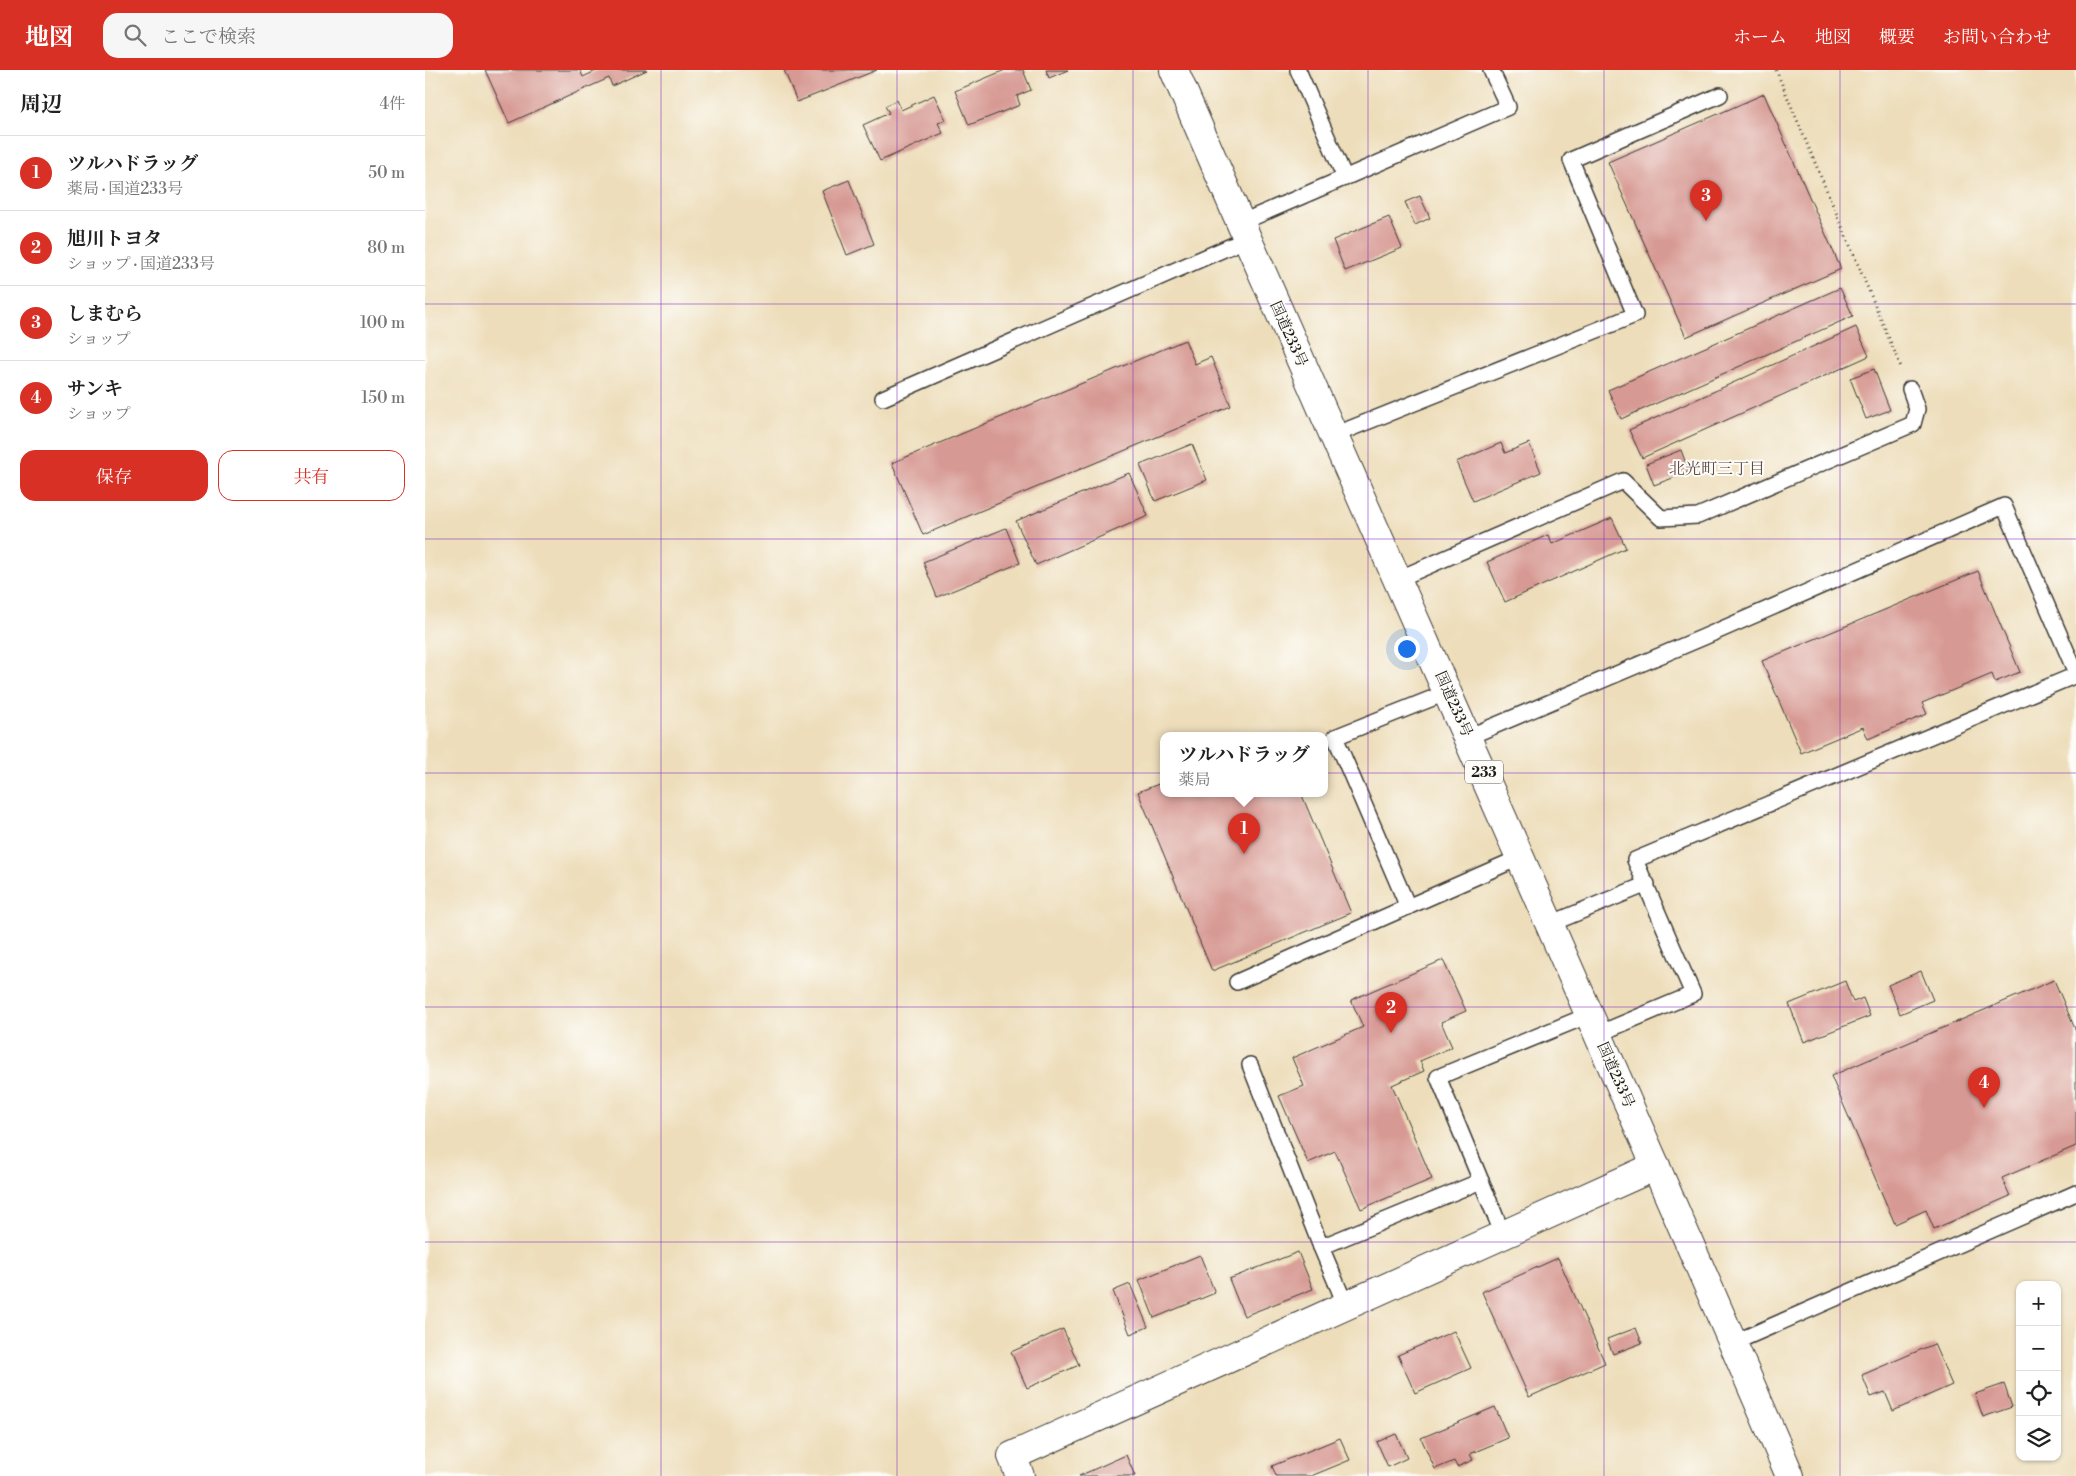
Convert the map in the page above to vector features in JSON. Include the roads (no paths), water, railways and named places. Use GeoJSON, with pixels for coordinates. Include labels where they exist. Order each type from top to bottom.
{"type":"FeatureCollection","features":[{"type":"Feature","properties":{"kind":"main road","name":"国道233号"},"geometry":{"type":"LineString","coordinates":[[1174,70],[1521,857],[1790,1476]]}},
{"type":"Feature","properties":{"kind":"main road"},"geometry":{"type":"LineString","coordinates":[[1020,1476],[1012,1456],[1656,1166]]}},
{"type":"Feature","properties":{"kind":"lane"},"geometry":{"type":"LineString","coordinates":[[1298,70],[1345,178]]}},
{"type":"Feature","properties":{"kind":"lane"},"geometry":{"type":"LineString","coordinates":[[883,398],[1244,231],[1345,178],[1508,107],[1491,70]]}},
{"type":"Feature","properties":{"kind":"lane"},"geometry":{"type":"LineString","coordinates":[[1334,435],[1635,315],[1571,160],[1720,95]]}},
{"type":"Feature","properties":{"kind":"lane"},"geometry":{"type":"LineString","coordinates":[[1398,579],[1623,481],[1661,518],[1697,516],[1913,424],[1917,409],[1910,389]]}},
{"type":"Feature","properties":{"kind":"lane"},"geometry":{"type":"LineString","coordinates":[[1468,737],[1704,637],[2003,506],[2076,674],[1635,860],[1693,994],[1594,1024],[1438,1077],[1503,1235]]}},
{"type":"Feature","properties":{"kind":"lane"},"geometry":{"type":"LineString","coordinates":[[1408,907],[1335,737],[1448,692]]}},
{"type":"Feature","properties":{"kind":"lane"},"geometry":{"type":"LineString","coordinates":[[1237,982],[1521,857]]}},
{"type":"Feature","properties":{"kind":"lane"},"geometry":{"type":"LineString","coordinates":[[1550,924],[1647,884]]}},
{"type":"Feature","properties":{"kind":"lane"},"geometry":{"type":"LineString","coordinates":[[1250,1065],[1346,1306]]}},
{"type":"Feature","properties":{"kind":"lane"},"geometry":{"type":"LineString","coordinates":[[1321,1246],[1481,1181]]}},
{"type":"Feature","properties":{"kind":"lane"},"geometry":{"type":"LineString","coordinates":[[1733,1343],[2076,1193]]}},
{"type":"Feature","properties":{"kind":"place","name":"しまむら"},"geometry":{"type":"Point","coordinates":[1706,221]}},
{"type":"Feature","properties":{"kind":"place","name":"ツルハドラッグ"},"geometry":{"type":"Point","coordinates":[1244,854]}},
{"type":"Feature","properties":{"kind":"place","name":"旭川トヨタ"},"geometry":{"type":"Point","coordinates":[1391,1033]}},
{"type":"Feature","properties":{"kind":"place","name":"サンキ"},"geometry":{"type":"Point","coordinates":[1984,1108]}},
{"type":"Feature","properties":{"kind":"district","name":"北光町三丁目"},"geometry":{"type":"Point","coordinates":[1717,468]}}]}
